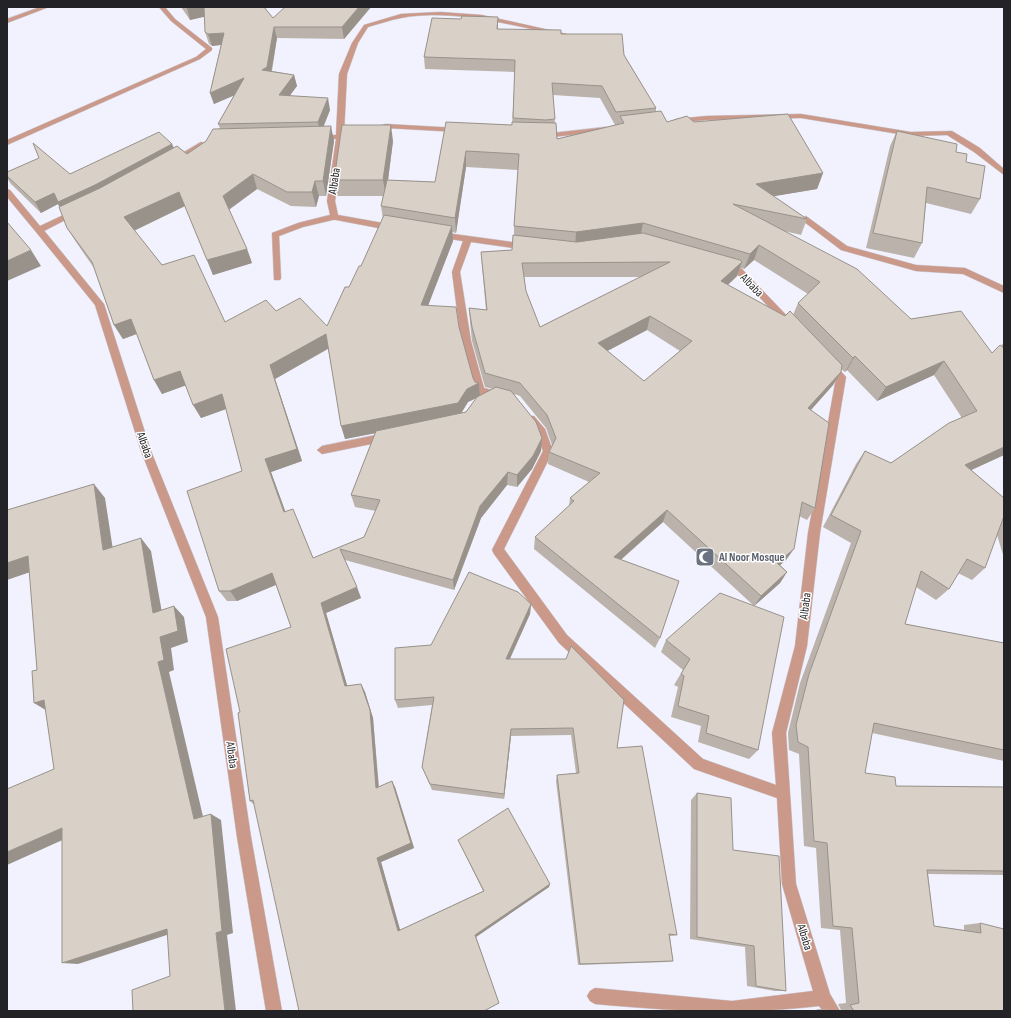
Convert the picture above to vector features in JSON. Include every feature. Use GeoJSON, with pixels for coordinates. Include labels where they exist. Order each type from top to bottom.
{"type":"FeatureCollection","features":[{"type":"Feature","properties":{"kind":"street"},"geometry":{"type":"LineString","coordinates":[[7,21],[46,7]]}},
{"type":"Feature","properties":{"kind":"street"},"geometry":{"type":"LineString","coordinates":[[7,143],[198,58],[210,49],[173,20],[162,7]]}},
{"type":"Feature","properties":{"kind":"street","name":"Albaba"},"geometry":{"type":"LineString","coordinates":[[334,217],[331,201],[340,137],[342,74],[356,43],[366,26],[402,16],[440,14],[482,17],[564,34]]}},
{"type":"Feature","properties":{"kind":"street"},"geometry":{"type":"LineString","coordinates":[[668,122],[706,118],[801,116],[911,134],[949,133],[977,150],[1004,173]]}},
{"type":"Feature","properties":{"kind":"street"},"geometry":{"type":"LineString","coordinates":[[371,130],[386,126],[466,131]]}},
{"type":"Feature","properties":{"kind":"street"},"geometry":{"type":"LineString","coordinates":[[537,135],[614,128]]}},
{"type":"Feature","properties":{"kind":"street"},"geometry":{"type":"LineString","coordinates":[[310,137],[340,137],[356,133]]}},
{"type":"Feature","properties":{"kind":"street"},"geometry":{"type":"LineString","coordinates":[[165,166],[212,140]]}},
{"type":"Feature","properties":{"kind":"street","name":"Albaba"},"geometry":{"type":"LineString","coordinates":[[7,192],[98,304],[146,451],[212,617],[244,837],[274,1011]]}},
{"type":"Feature","properties":{"kind":"street"},"geometry":{"type":"LineString","coordinates":[[39,230],[85,208]]}},
{"type":"Feature","properties":{"kind":"street"},"geometry":{"type":"LineString","coordinates":[[277,278],[275,235],[300,225],[334,217],[403,230]]}},
{"type":"Feature","properties":{"kind":"street"},"geometry":{"type":"LineString","coordinates":[[806,219],[844,248],[916,268],[965,271],[1004,290]]}},
{"type":"Feature","properties":{"kind":"street"},"geometry":{"type":"LineString","coordinates":[[425,233],[535,248]]}},
{"type":"Feature","properties":{"kind":"street"},"geometry":{"type":"LineString","coordinates":[[468,240],[456,272],[466,341],[480,391],[508,398]]}},
{"type":"Feature","properties":{"kind":"street","name":"Albaba"},"geometry":{"type":"LineString","coordinates":[[716,264],[739,271],[798,332]]}},
{"type":"Feature","properties":{"kind":"street","name":"Albaba"},"geometry":{"type":"LineString","coordinates":[[819,354],[841,377],[814,533],[801,646],[779,734],[789,884],[823,998],[832,1011]]}},
{"type":"Feature","properties":{"kind":"street"},"geometry":{"type":"LineString","coordinates":[[479,404],[495,395]]}},
{"type":"Feature","properties":{"kind":"street"},"geometry":{"type":"LineString","coordinates":[[524,411],[541,432],[548,451],[498,550],[563,639],[699,764],[783,794]]}},
{"type":"Feature","properties":{"kind":"street"},"geometry":{"type":"LineString","coordinates":[[322,450],[396,435]]}},
{"type":"Feature","properties":{"kind":"street"},"geometry":{"type":"LineString","coordinates":[[595,996],[732,1009],[823,998]]}},
{"type":"Feature","properties":{"kind":"building"},"geometry":{"type":"Polygon","coordinates":[[[204,7],[264,7],[273,18],[285,7],[359,7],[342,27],[274,27],[267,67],[262,70],[294,75],[279,95],[328,98],[318,122],[218,124],[244,78],[210,93],[224,33],[208,34],[205,32],[204,7]]]}},
{"type":"Feature","properties":{"kind":"building"},"geometry":{"type":"Polygon","coordinates":[[[462,16],[498,17],[497,29],[561,30],[561,34],[622,34],[624,55],[656,108],[616,112],[602,86],[552,83],[555,119],[546,120],[513,118],[515,60],[424,57],[432,18],[461,19],[462,16]]]}},
{"type":"Feature","properties":{"kind":"building"},"geometry":{"type":"Polygon","coordinates":[[[661,111],[667,122],[687,116],[694,122],[788,114],[823,173],[756,184],[807,219],[733,204],[857,269],[911,319],[961,311],[992,353],[1000,345],[1004,348],[1004,447],[965,465],[1004,498],[1004,516],[985,568],[967,559],[949,589],[921,571],[905,624],[1004,643],[1004,750],[874,723],[865,773],[895,777],[896,786],[1004,787],[1004,871],[927,870],[934,926],[981,933],[980,923],[1004,929],[1004,1011],[854,1011],[850,1005],[859,1003],[852,928],[833,926],[827,843],[814,841],[808,747],[798,742],[796,725],[809,674],[861,531],[831,515],[865,451],[891,463],[949,423],[977,411],[944,361],[886,387],[855,356],[853,358],[798,303],[820,282],[759,245],[750,254],[643,223],[576,232],[514,226],[519,154],[466,151],[455,218],[381,206],[387,180],[435,182],[446,122],[512,125],[512,122],[556,123],[557,139],[624,123],[620,116],[661,111]]]}},
{"type":"Feature","properties":{"kind":"building"},"geometry":{"type":"Polygon","coordinates":[[[342,125],[391,125],[383,180],[334,180],[342,125]]]}},
{"type":"Feature","properties":{"kind":"building"},"geometry":{"type":"Polygon","coordinates":[[[331,126],[323,181],[315,181],[312,192],[287,192],[253,174],[223,196],[247,249],[207,260],[179,192],[124,217],[162,265],[194,255],[225,322],[266,300],[276,311],[300,298],[327,326],[345,287],[349,287],[359,266],[361,266],[384,215],[452,226],[421,305],[456,307],[459,327],[473,378],[475,382],[479,383],[467,389],[458,403],[341,426],[326,334],[270,365],[297,449],[265,459],[284,512],[293,509],[313,558],[364,537],[380,500],[351,495],[376,431],[466,412],[477,397],[496,387],[511,391],[536,422],[542,438],[533,456],[517,475],[508,472],[480,506],[453,580],[340,549],[357,587],[321,603],[345,686],[361,684],[370,710],[376,788],[392,781],[411,843],[377,858],[398,931],[484,891],[458,840],[508,808],[550,884],[475,935],[499,1003],[484,1011],[299,1011],[253,800],[250,801],[238,713],[240,712],[226,649],[291,627],[272,573],[230,591],[219,591],[187,491],[242,471],[222,394],[193,405],[180,371],[154,380],[131,319],[114,325],[92,262],[67,228],[59,207],[100,188],[177,146],[187,154],[206,141],[213,129],[331,126]]]}},
{"type":"Feature","properties":{"kind":"building"},"geometry":{"type":"Polygon","coordinates":[[[897,131],[957,144],[956,152],[967,154],[966,162],[985,166],[980,199],[927,187],[922,243],[873,233],[897,131]]]}},
{"type":"Feature","properties":{"kind":"building"},"geometry":{"type":"Polygon","coordinates":[[[159,132],[172,144],[95,185],[58,202],[54,193],[35,202],[7,176],[7,172],[39,158],[33,143],[70,174],[159,132]]]}},
{"type":"Feature","properties":{"kind":"building"},"geometry":{"type":"Polygon","coordinates":[[[7,222],[31,250],[7,261],[7,222]]]}},
{"type":"Feature","properties":{"kind":"building"},"geometry":{"type":"Polygon","coordinates":[[[643,233],[740,260],[742,262],[721,281],[785,316],[790,311],[842,365],[841,372],[808,408],[829,423],[815,508],[802,502],[794,549],[777,563],[787,572],[761,596],[667,510],[614,557],[679,581],[660,638],[535,537],[574,501],[570,498],[600,473],[549,452],[556,438],[547,415],[520,383],[485,373],[472,327],[469,308],[487,310],[481,252],[512,250],[513,235],[577,242],[643,233]],[[670,262],[522,263],[526,291],[540,327],[670,262]],[[650,316],[598,343],[644,381],[692,341],[650,316]]]}},
{"type":"Feature","properties":{"kind":"building"},"geometry":{"type":"Polygon","coordinates":[[[94,484],[103,550],[141,538],[153,613],[174,606],[178,631],[160,637],[164,660],[158,662],[194,819],[211,814],[222,931],[216,933],[225,1011],[133,1011],[132,990],[170,976],[167,929],[62,963],[62,828],[7,852],[7,789],[54,769],[44,700],[34,703],[32,671],[37,670],[28,556],[7,563],[7,510],[94,484]]]}},
{"type":"Feature","properties":{"kind":"building"},"geometry":{"type":"Polygon","coordinates":[[[469,572],[518,592],[531,604],[506,659],[566,659],[571,646],[624,700],[617,748],[642,746],[677,935],[669,934],[673,961],[580,964],[557,775],[579,773],[573,728],[511,729],[504,794],[430,784],[422,767],[434,697],[395,700],[395,648],[431,645],[469,572]]]}},
{"type":"Feature","properties":{"kind":"building"},"geometry":{"type":"Polygon","coordinates":[[[720,593],[784,617],[758,750],[706,733],[709,716],[678,706],[684,676],[681,674],[690,659],[666,640],[720,593]]]}},
{"type":"Feature","properties":{"kind":"building"},"geometry":{"type":"Polygon","coordinates":[[[697,793],[731,798],[733,850],[779,856],[786,991],[756,986],[754,946],[697,937],[697,793]]]}},
{"type":"Feature","properties":{"kind":"place","name":"Al Noor Mosque"},"geometry":{"type":"Point","coordinates":[705,557]}}]}
